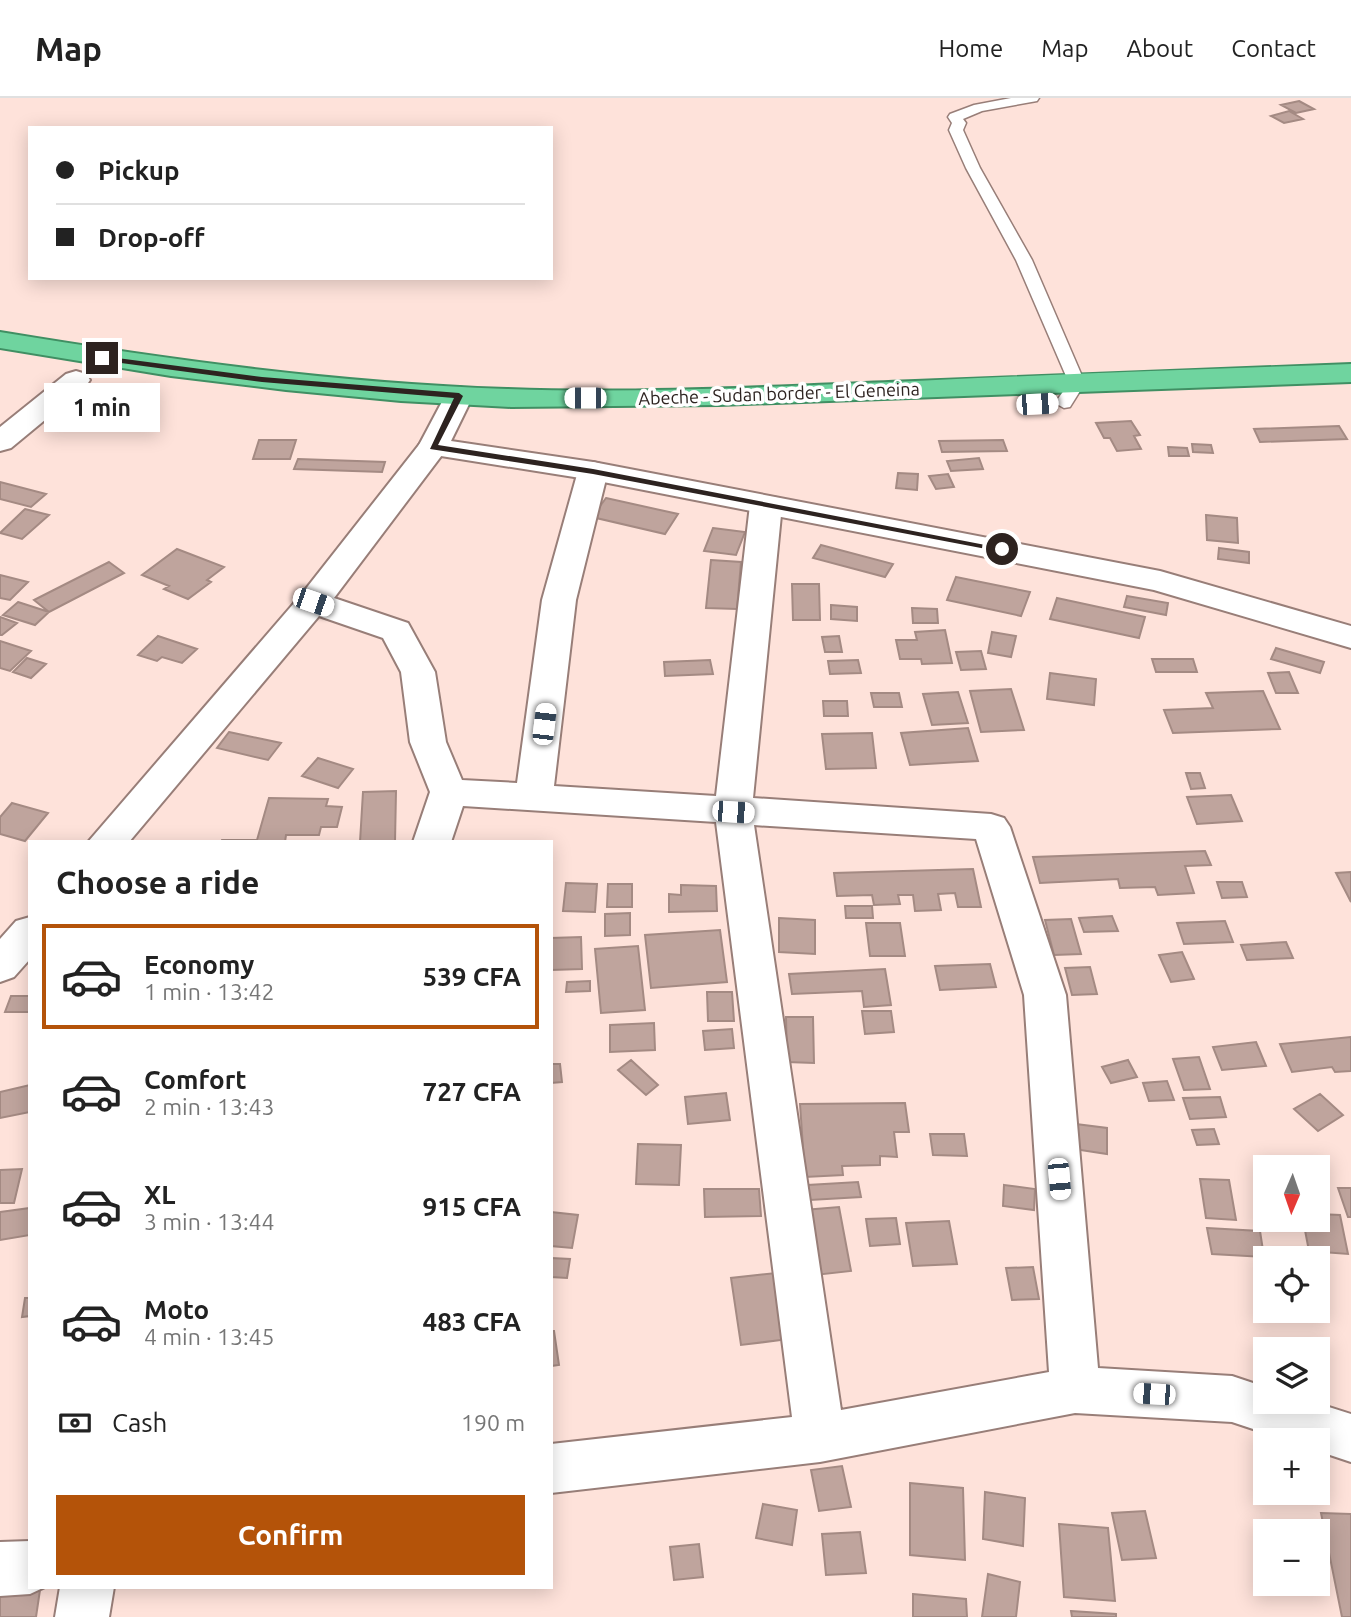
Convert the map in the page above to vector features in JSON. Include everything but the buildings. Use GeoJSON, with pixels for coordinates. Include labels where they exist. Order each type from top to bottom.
{"type":"FeatureCollection","features":[{"type":"Feature","properties":{"kind":"highway","name":"Abeche - Sudan border - El Geneina"},"geometry":{"type":"LineString","coordinates":[[0,340],[102,358],[455,406]]}},
{"type":"Feature","properties":{"kind":"highway","name":"Abeche - Sudan border - El Geneina"},"geometry":{"type":"LineString","coordinates":[[0,365],[76,380],[239,402],[455,406],[675,421],[1351,373]]}},
{"type":"Feature","properties":{"kind":"highway","name":"Abeche - Sudan border - El Geneina"},"geometry":{"type":"LineString","coordinates":[[1071,393],[1351,391]]}},
{"type":"Feature","properties":{"kind":"street"},"geometry":{"type":"LineString","coordinates":[[0,442],[76,380]]}},
{"type":"Feature","properties":{"kind":"street"},"geometry":{"type":"LineString","coordinates":[[109,840],[313,602],[433,447],[455,406]]}},
{"type":"Feature","properties":{"kind":"street"},"geometry":{"type":"LineString","coordinates":[[433,447],[593,471],[1160,581],[1351,638]]}},
{"type":"Feature","properties":{"kind":"street"},"geometry":{"type":"LineString","coordinates":[[534,798],[559,600],[593,471]]}},
{"type":"Feature","properties":{"kind":"street"},"geometry":{"type":"LineString","coordinates":[[766,505],[733,812],[820,1438]]}},
{"type":"Feature","properties":{"kind":"street"},"geometry":{"type":"LineString","coordinates":[[313,602],[396,631],[418,673],[428,742],[449,792],[433,840]]}},
{"type":"Feature","properties":{"kind":"street"},"geometry":{"type":"LineString","coordinates":[[449,792],[991,827],[1045,995],[1076,1390]]}},
{"type":"Feature","properties":{"kind":"street"},"geometry":{"type":"LineString","coordinates":[[0,967],[28,934]]}},
{"type":"Feature","properties":{"kind":"street"},"geometry":{"type":"LineString","coordinates":[[553,1469],[820,1438],[1076,1390],[1233,1399],[1351,1438]]}},
{"type":"Feature","properties":{"kind":"street"},"geometry":{"type":"LineString","coordinates":[[0,1569],[28,1567]]}},
{"type":"Feature","properties":{"kind":"street"},"geometry":{"type":"LineString","coordinates":[[82,1617],[87,1589]]}},
{"type":"Feature","properties":{"kind":"lane"},"geometry":{"type":"LineString","coordinates":[[1032,98],[979,108],[955,117],[959,123],[956,130],[973,168],[1024,260],[1071,393]]}},
{"type":"Feature","properties":{"kind":"route"},"geometry":{"type":"LineString","coordinates":[[102,358],[262,379],[459,396],[433,447],[593,471],[1002,549]]}}]}
